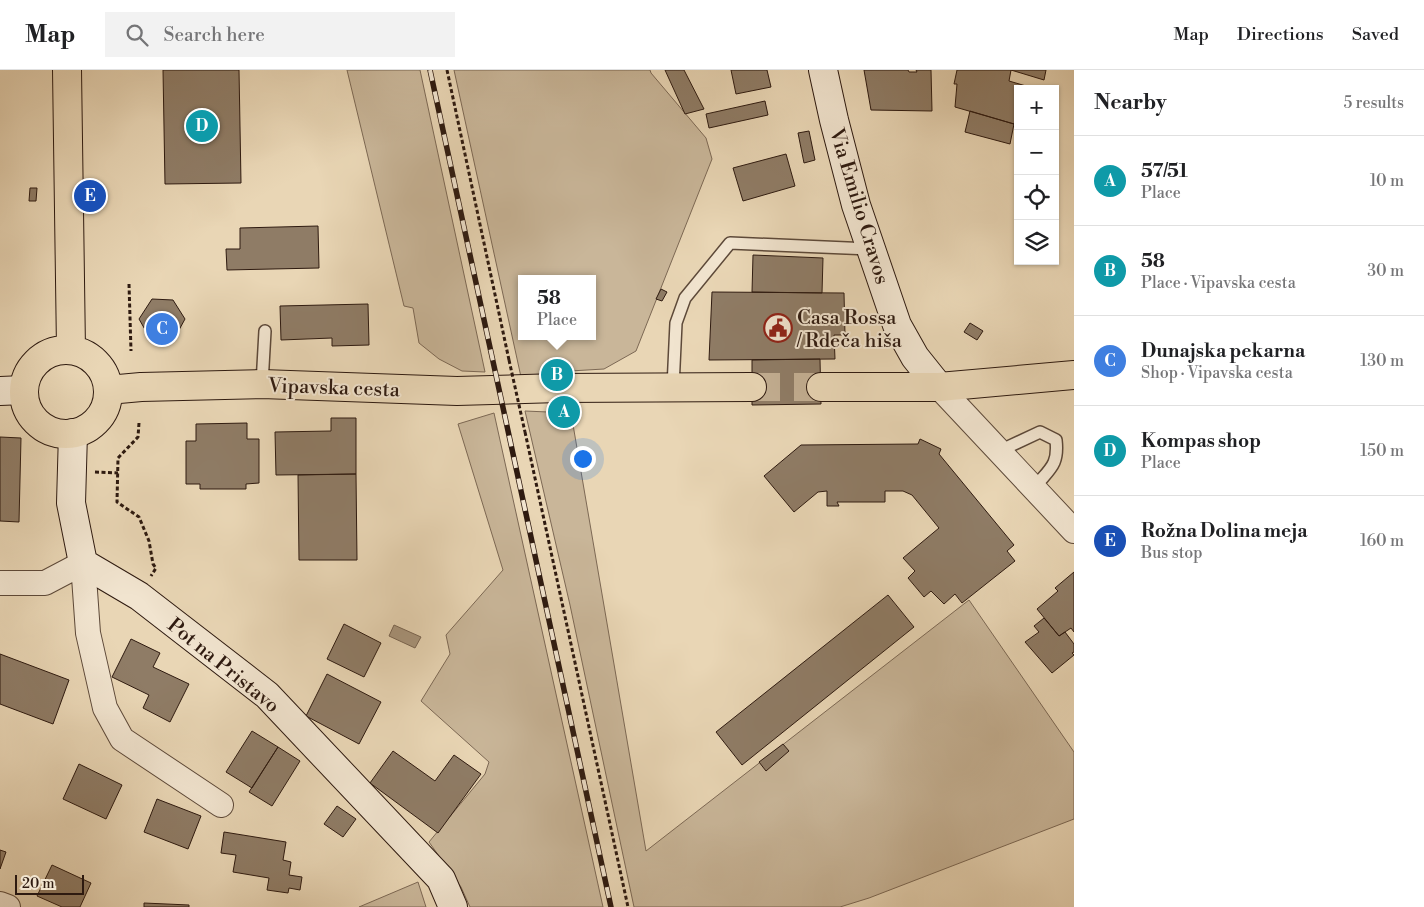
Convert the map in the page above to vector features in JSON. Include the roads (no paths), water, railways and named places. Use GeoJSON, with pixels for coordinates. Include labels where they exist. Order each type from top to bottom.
{"type":"FeatureCollection","features":[{"type":"Feature","properties":{"kind":"main road"},"geometry":{"type":"LineString","coordinates":[[66,70],[71,350]]}},
{"type":"Feature","properties":{"kind":"main road"},"geometry":{"type":"LineString","coordinates":[[71,350],[83,353],[93,359],[101,368],[106,378],[108,390],[107,402],[95,422],[85,429],[74,433],[55,432],[39,423],[31,414],[26,402],[12,391],[27,377],[34,365],[45,356],[58,351],[71,350]]}},
{"type":"Feature","properties":{"kind":"main road"},"geometry":{"type":"LineString","coordinates":[[821,387],[939,387],[1074,374]]}},
{"type":"Feature","properties":{"kind":"main road","name":"Vipavska cesta"},"geometry":{"type":"LineString","coordinates":[[108,390],[141,387],[262,384],[457,391],[559,388],[752,387]]}},
{"type":"Feature","properties":{"kind":"street","name":"Via Emilio Cravos"},"geometry":{"type":"LineString","coordinates":[[823,70],[856,205],[897,325],[915,357],[939,387]]}},
{"type":"Feature","properties":{"kind":"street"},"geometry":{"type":"LineString","coordinates":[[939,387],[1074,531]]}},
{"type":"Feature","properties":{"kind":"street"},"geometry":{"type":"LineString","coordinates":[[74,433],[71,503],[83,563],[88,633],[105,708],[122,740],[221,805]]}},
{"type":"Feature","properties":{"kind":"street"},"geometry":{"type":"LineString","coordinates":[[0,583],[45,583],[83,563]]}},
{"type":"Feature","properties":{"kind":"street","name":"Pot na Pristavo"},"geometry":{"type":"LineString","coordinates":[[83,563],[139,596],[267,695],[441,879],[453,907]]}},
{"type":"Feature","properties":{"kind":"street"},"geometry":{"type":"LineString","coordinates":[[0,904],[8,907]]}},
{"type":"Feature","properties":{"kind":"lane"},"geometry":{"type":"LineString","coordinates":[[673,387],[676,323],[685,298],[730,242],[870,249]]}},
{"type":"Feature","properties":{"kind":"lane"},"geometry":{"type":"LineString","coordinates":[[262,384],[265,331]]}},
{"type":"Feature","properties":{"kind":"lane"},"geometry":{"type":"LineString","coordinates":[[1002,454],[1010,446],[1040,432],[1056,440],[1056,462],[1034,488]]}},
{"type":"Feature","properties":{"kind":"tunnel"},"geometry":{"type":"LineString","coordinates":[[752,387],[821,387]]}},
{"type":"Feature","properties":{"kind":"railway"},"geometry":{"type":"LineString","coordinates":[[430,70],[611,907]]}},
{"type":"Feature","properties":{"kind":"place","name":"Kompas shop"},"geometry":{"type":"Point","coordinates":[202,126]}},
{"type":"Feature","properties":{"kind":"place","name":"Rožna Dolina meja"},"geometry":{"type":"Point","coordinates":[90,196]}},
{"type":"Feature","properties":{"kind":"place","name":"Casa Rossa / Rdeča hiša"},"geometry":{"type":"Point","coordinates":[778,328]}},
{"type":"Feature","properties":{"kind":"place","name":"Dunajska pekarna"},"geometry":{"type":"Point","coordinates":[162,329]}},
{"type":"Feature","properties":{"kind":"place","name":"58"},"geometry":{"type":"Point","coordinates":[557,375]}},
{"type":"Feature","properties":{"kind":"place","name":"57/51"},"geometry":{"type":"Point","coordinates":[564,412]}}]}
